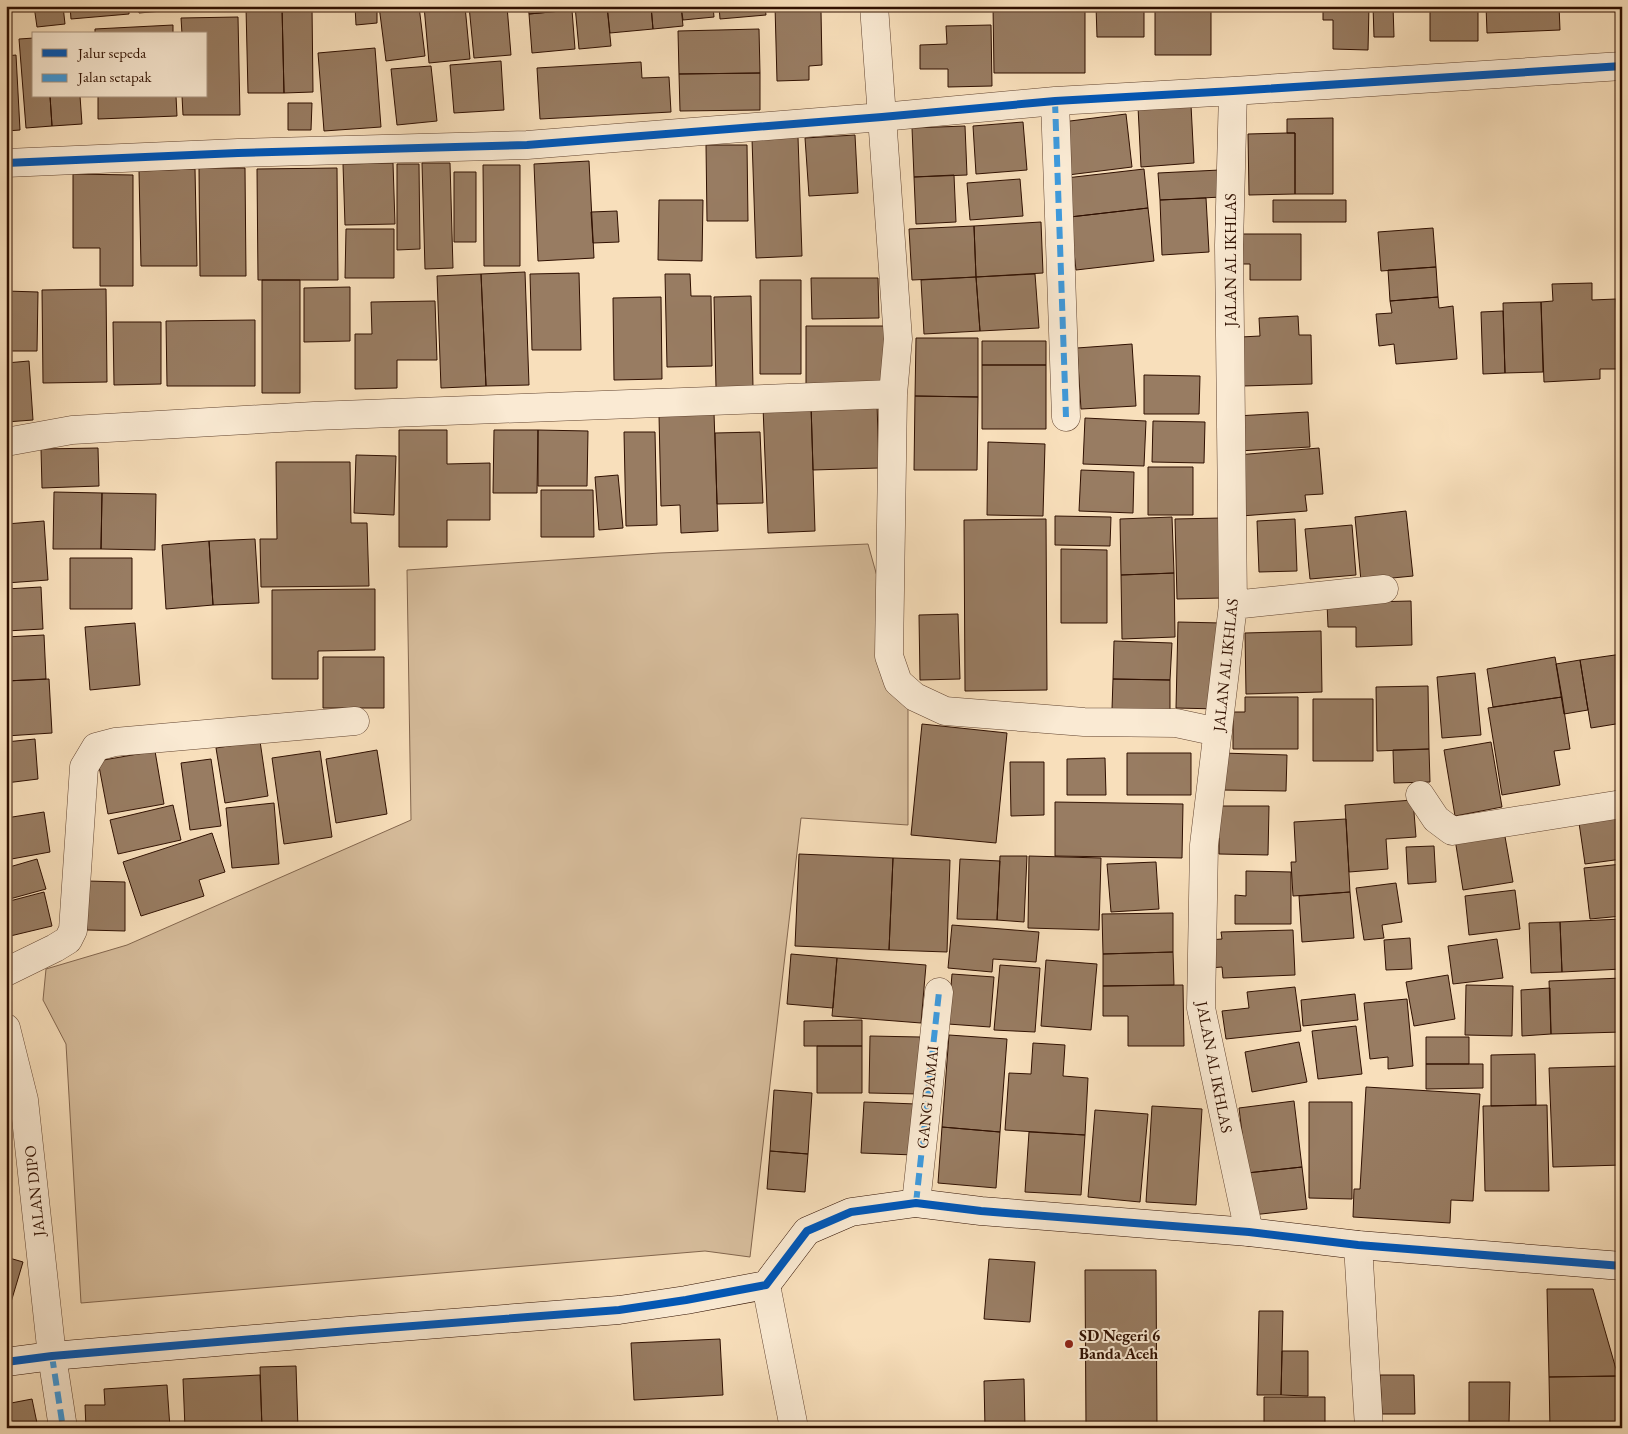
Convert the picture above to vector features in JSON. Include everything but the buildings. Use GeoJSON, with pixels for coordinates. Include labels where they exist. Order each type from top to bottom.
{"type":"FeatureCollection","features":[{"type":"Feature","properties":{"kind":"street"},"geometry":{"type":"LineString","coordinates":[[874,6],[898,339],[894,394],[890,656],[898,682],[915,697],[945,711],[1084,722],[1176,723],[1218,732]]}},
{"type":"Feature","properties":{"kind":"street"},"geometry":{"type":"LineString","coordinates":[[6,163],[238,153],[527,146],[1055,101],[1622,66]]}},
{"type":"Feature","properties":{"kind":"street","name":"JALAN AL IKHLAS"},"geometry":{"type":"LineString","coordinates":[[1232,91],[1228,245],[1232,605],[1204,845],[1201,1008],[1249,1232]]}},
{"type":"Feature","properties":{"kind":"street"},"geometry":{"type":"LineString","coordinates":[[1055,101],[1066,417]]}},
{"type":"Feature","properties":{"kind":"street"},"geometry":{"type":"LineString","coordinates":[[6,442],[72,430],[314,416],[894,394]]}},
{"type":"Feature","properties":{"kind":"street"},"geometry":{"type":"LineString","coordinates":[[1232,605],[1384,589]]}},
{"type":"Feature","properties":{"kind":"street"},"geometry":{"type":"LineString","coordinates":[[6,972],[68,940],[73,930],[84,767],[96,748],[115,742],[354,721]]}},
{"type":"Feature","properties":{"kind":"street"},"geometry":{"type":"LineString","coordinates":[[1420,795],[1436,819],[1452,831],[1622,804]]}},
{"type":"Feature","properties":{"kind":"street","name":"GANG DAMAI"},"geometry":{"type":"LineString","coordinates":[[916,1203],[939,992]]}},
{"type":"Feature","properties":{"kind":"street","name":"JALAN DIPO"},"geometry":{"type":"LineString","coordinates":[[6,1028],[24,1100],[52,1356],[63,1428]]}},
{"type":"Feature","properties":{"kind":"street"},"geometry":{"type":"LineString","coordinates":[[6,1362],[52,1356],[619,1310],[686,1300],[766,1285],[807,1231],[851,1212],[916,1203],[981,1211],[1249,1232],[1358,1245],[1622,1266]]}},
{"type":"Feature","properties":{"kind":"street"},"geometry":{"type":"LineString","coordinates":[[1358,1245],[1369,1428]]}},
{"type":"Feature","properties":{"kind":"street"},"geometry":{"type":"LineString","coordinates":[[766,1285],[794,1428]]}},
{"type":"Feature","properties":{"kind":"shaded area"},"geometry":{"type":"Polygon","coordinates":[[[868,544],[908,694],[908,825],[801,818],[750,1257],[705,1251],[81,1303],[66,1044],[43,1000],[46,969],[127,945],[411,820],[407,570],[660,553],[868,544]]]}},
{"type":"Feature","properties":{"kind":"marked path"},"geometry":{"type":"LineString","coordinates":[[1055,101],[1066,417]]}},
{"type":"Feature","properties":{"kind":"marked path"},"geometry":{"type":"LineString","coordinates":[[916,1203],[939,992]]}},
{"type":"Feature","properties":{"kind":"marked path"},"geometry":{"type":"LineString","coordinates":[[52,1356],[63,1428]]}},
{"type":"Feature","properties":{"kind":"cycle path"},"geometry":{"type":"LineString","coordinates":[[6,163],[238,153],[527,145],[882,117],[1055,101],[1622,66]]}},
{"type":"Feature","properties":{"kind":"cycle path"},"geometry":{"type":"LineString","coordinates":[[6,1362],[52,1356],[619,1310],[686,1300],[766,1285],[807,1231],[851,1212],[916,1203],[981,1211],[1249,1232],[1358,1245],[1622,1266]]}},
{"type":"Feature","properties":{"kind":"place","name":"SD Negeri 6 Banda Aceh"},"geometry":{"type":"Point","coordinates":[1069,1344]}}]}
